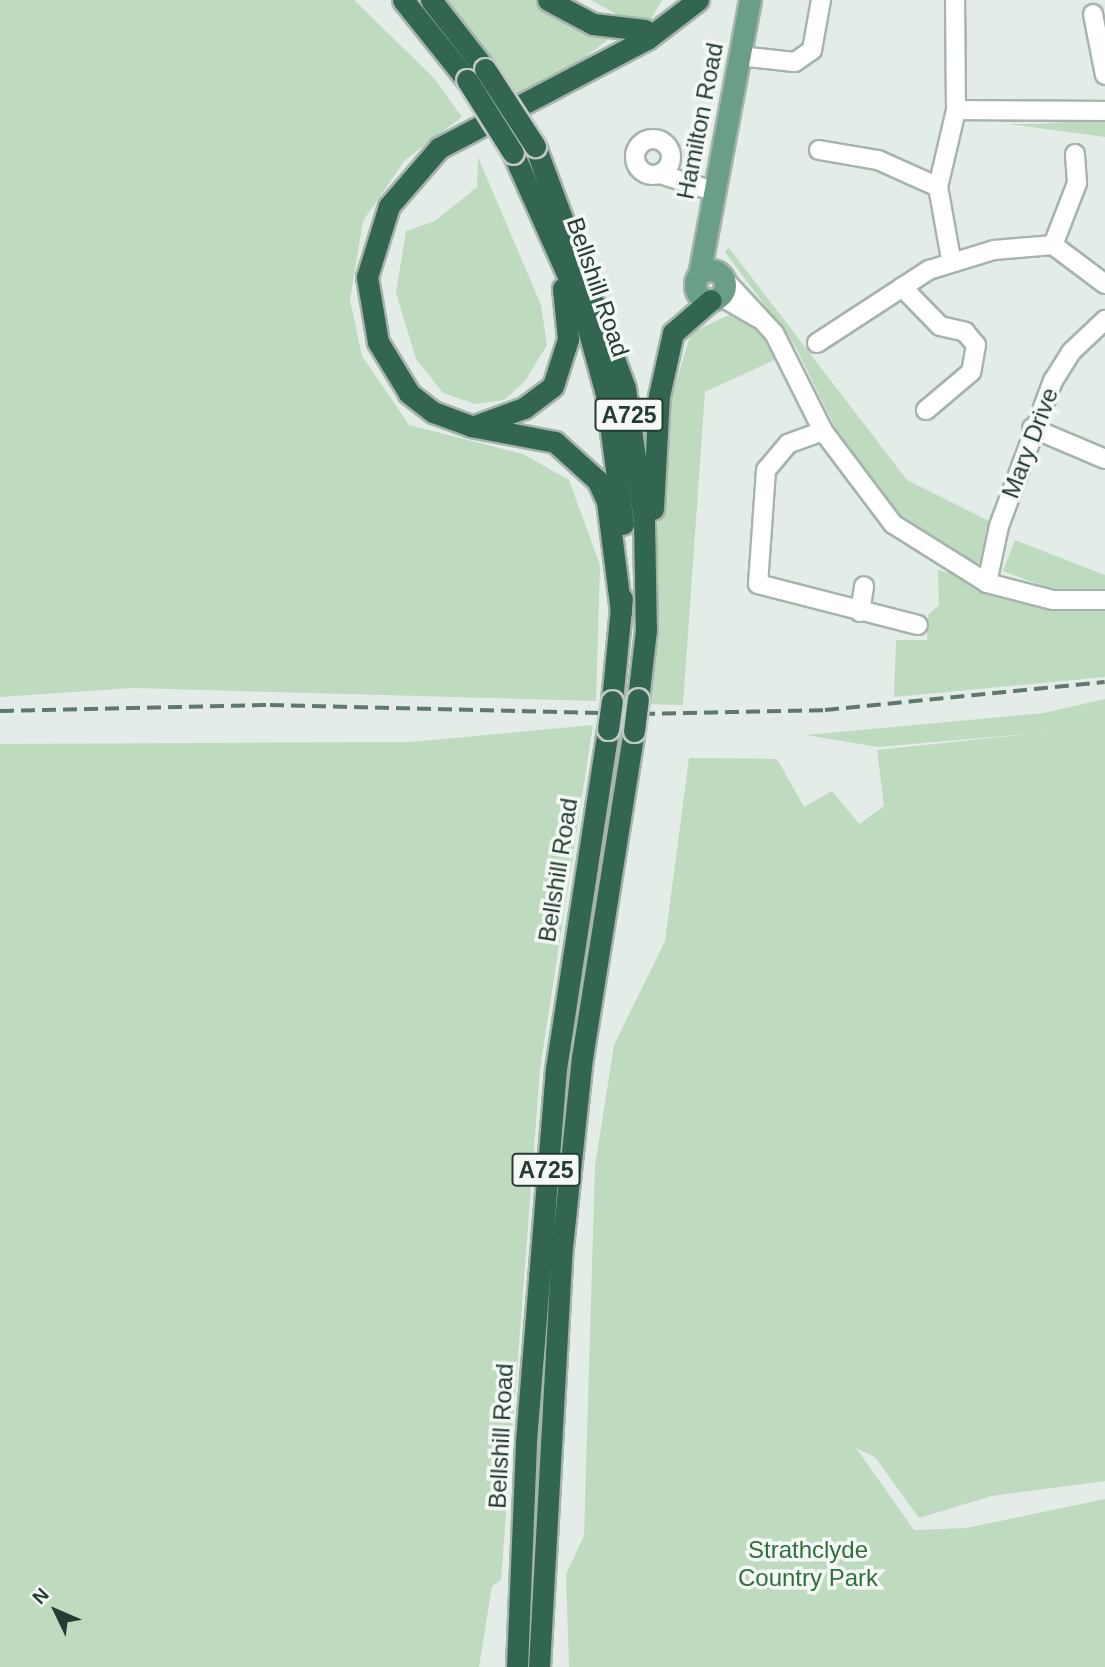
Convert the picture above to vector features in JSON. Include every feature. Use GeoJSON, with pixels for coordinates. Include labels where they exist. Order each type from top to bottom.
{"type":"FeatureCollection","features":[{"type":"Feature","properties":{"kind":"highway","name":"Bellshill Road"},"geometry":{"type":"LineString","coordinates":[[403,0],[467,80],[513,153],[539,202],[582,307],[606,394],[624,545],[621,612],[612,701],[555,1069],[517,1614]]}},
{"type":"Feature","properties":{"kind":"highway","name":"Bellshill Road"},"geometry":{"type":"LineString","coordinates":[[431,0],[485,69],[535,146],[625,388],[644,520],[646,631],[634,731],[582,1058],[561,1261],[543,1590]]}},
{"type":"Feature","properties":{"kind":"highway"},"geometry":{"type":"LineString","coordinates":[[548,0],[593,24],[645,30]]}},
{"type":"Feature","properties":{"kind":"highway"},"geometry":{"type":"LineString","coordinates":[[624,49],[676,0]]}},
{"type":"Feature","properties":{"kind":"highway"},"geometry":{"type":"LineString","coordinates":[[621,612],[607,501],[597,480],[555,442],[471,426],[433,412],[390,369],[369,312],[375,236],[402,184],[439,148],[668,27],[698,0]]}},
{"type":"Feature","properties":{"kind":"highway"},"geometry":{"type":"LineString","coordinates":[[471,426],[539,400],[564,365],[569,307],[539,202]]}},
{"type":"Feature","properties":{"kind":"highway"},"geometry":{"type":"LineString","coordinates":[[646,631],[659,396],[673,333],[719,287]]}},
{"type":"Feature","properties":{"kind":"highway","name":"A725"},"geometry":{"type":"LineString","coordinates":[[539,1667],[543,1590]]}},
{"type":"Feature","properties":{"kind":"highway","name":"A725"},"geometry":{"type":"LineString","coordinates":[[543,1590],[546,1667]]}},
{"type":"Feature","properties":{"kind":"highway","name":"A725"},"geometry":{"type":"LineString","coordinates":[[510,1667],[517,1614]]}},
{"type":"Feature","properties":{"kind":"highway","name":"A725"},"geometry":{"type":"LineString","coordinates":[[517,1614],[517,1667]]}},
{"type":"Feature","properties":{"kind":"main road","name":"Hamilton Road"},"geometry":{"type":"LineString","coordinates":[[719,287],[696,289],[747,3]]}},
{"type":"Feature","properties":{"kind":"main road"},"geometry":{"type":"LineString","coordinates":[[705,243],[719,287]]}},
{"type":"Feature","properties":{"kind":"street"},"geometry":{"type":"LineString","coordinates":[[739,56],[795,62],[812,50],[821,0]]}},
{"type":"Feature","properties":{"kind":"street"},"geometry":{"type":"LineString","coordinates":[[951,259],[939,187],[956,110],[955,0]]}},
{"type":"Feature","properties":{"kind":"street"},"geometry":{"type":"LineString","coordinates":[[1093,14],[1105,75]]}},
{"type":"Feature","properties":{"kind":"street"},"geometry":{"type":"LineString","coordinates":[[956,110],[1105,111]]}},
{"type":"Feature","properties":{"kind":"street"},"geometry":{"type":"LineString","coordinates":[[819,150],[878,160],[939,187]]}},
{"type":"Feature","properties":{"kind":"street"},"geometry":{"type":"LineString","coordinates":[[1053,245],[1077,183],[1075,154]]}},
{"type":"Feature","properties":{"kind":"street"},"geometry":{"type":"LineString","coordinates":[[660,174],[713,191]]}},
{"type":"Feature","properties":{"kind":"street"},"geometry":{"type":"LineString","coordinates":[[817,343],[902,287],[951,259],[1053,245],[1105,284]]}},
{"type":"Feature","properties":{"kind":"street"},"geometry":{"type":"LineString","coordinates":[[719,287],[761,320],[792,364],[823,431],[894,524],[987,583],[1053,600],[1105,600]]}},
{"type":"Feature","properties":{"kind":"street"},"geometry":{"type":"LineString","coordinates":[[902,287],[940,326],[965,332],[976,345],[971,372],[926,410]]}},
{"type":"Feature","properties":{"kind":"street","name":"Mary Drive"},"geometry":{"type":"LineString","coordinates":[[987,583],[1032,428],[1071,352],[1105,320]]}},
{"type":"Feature","properties":{"kind":"street"},"geometry":{"type":"LineString","coordinates":[[1032,428],[1105,459]]}},
{"type":"Feature","properties":{"kind":"street"},"geometry":{"type":"LineString","coordinates":[[823,431],[788,444],[766,470],[758,584],[918,625]]}},
{"type":"Feature","properties":{"kind":"street"},"geometry":{"type":"LineString","coordinates":[[860,612],[864,586]]}},
{"type":"Feature","properties":{"kind":"green space"},"geometry":{"type":"Polygon","coordinates":[[[0,0],[354,0],[434,78],[462,117],[405,160],[363,221],[350,300],[362,356],[409,425],[523,454],[569,480],[600,565],[596,701],[133,688],[0,697],[0,0]]]}},
{"type":"Feature","properties":{"kind":"green space"},"geometry":{"type":"Polygon","coordinates":[[[436,0],[552,0],[622,29],[518,108],[436,0]]]}},
{"type":"Feature","properties":{"kind":"green space"},"geometry":{"type":"Polygon","coordinates":[[[591,0],[662,0],[645,30],[591,0]]]}},
{"type":"Feature","properties":{"kind":"green space"},"geometry":{"type":"Polygon","coordinates":[[[1105,119],[1105,137],[1008,124],[1039,124],[1105,119]]]}},
{"type":"Feature","properties":{"kind":"green space"},"geometry":{"type":"Polygon","coordinates":[[[478,157],[541,305],[547,345],[525,381],[504,400],[476,404],[443,393],[416,359],[396,293],[406,231],[435,221],[477,187],[478,157]]]}},
{"type":"Feature","properties":{"kind":"green space"},"geometry":{"type":"Polygon","coordinates":[[[729,248],[907,480],[999,526],[988,561],[969,566],[908,526],[858,474],[795,346],[725,252],[729,248]]]}},
{"type":"Feature","properties":{"kind":"green space"},"geometry":{"type":"Polygon","coordinates":[[[729,315],[761,325],[783,356],[705,392],[683,705],[645,704],[666,415],[691,333],[729,315]]]}},
{"type":"Feature","properties":{"kind":"green space"},"geometry":{"type":"Polygon","coordinates":[[[1015,540],[1105,575],[1105,592],[1059,592],[1003,571],[1015,540]]]}},
{"type":"Feature","properties":{"kind":"green space"},"geometry":{"type":"Polygon","coordinates":[[[938,570],[1077,609],[1105,608],[1105,677],[894,697],[896,640],[927,640],[928,615],[939,605],[938,570]]]}},
{"type":"Feature","properties":{"kind":"green space","name":"Strathclyde Country Park"},"geometry":{"type":"Polygon","coordinates":[[[1105,699],[1105,1481],[992,1496],[919,1518],[875,1457],[856,1448],[914,1530],[966,1528],[1105,1499],[1105,1667],[569,1667],[566,1574],[584,1536],[595,1166],[614,1045],[665,941],[689,758],[777,759],[804,807],[832,791],[859,824],[884,806],[877,750],[1049,732],[878,747],[806,735],[1044,713],[1105,699]]]}},
{"type":"Feature","properties":{"kind":"green space"},"geometry":{"type":"Polygon","coordinates":[[[593,725],[540,1069],[501,1580],[492,1586],[479,1667],[0,1667],[0,744],[411,742],[593,725]]]}},
{"type":"Feature","properties":{"kind":"railway"},"geometry":{"type":"LineString","coordinates":[[0,711],[270,705],[641,714],[825,710],[1105,682]]}}]}
